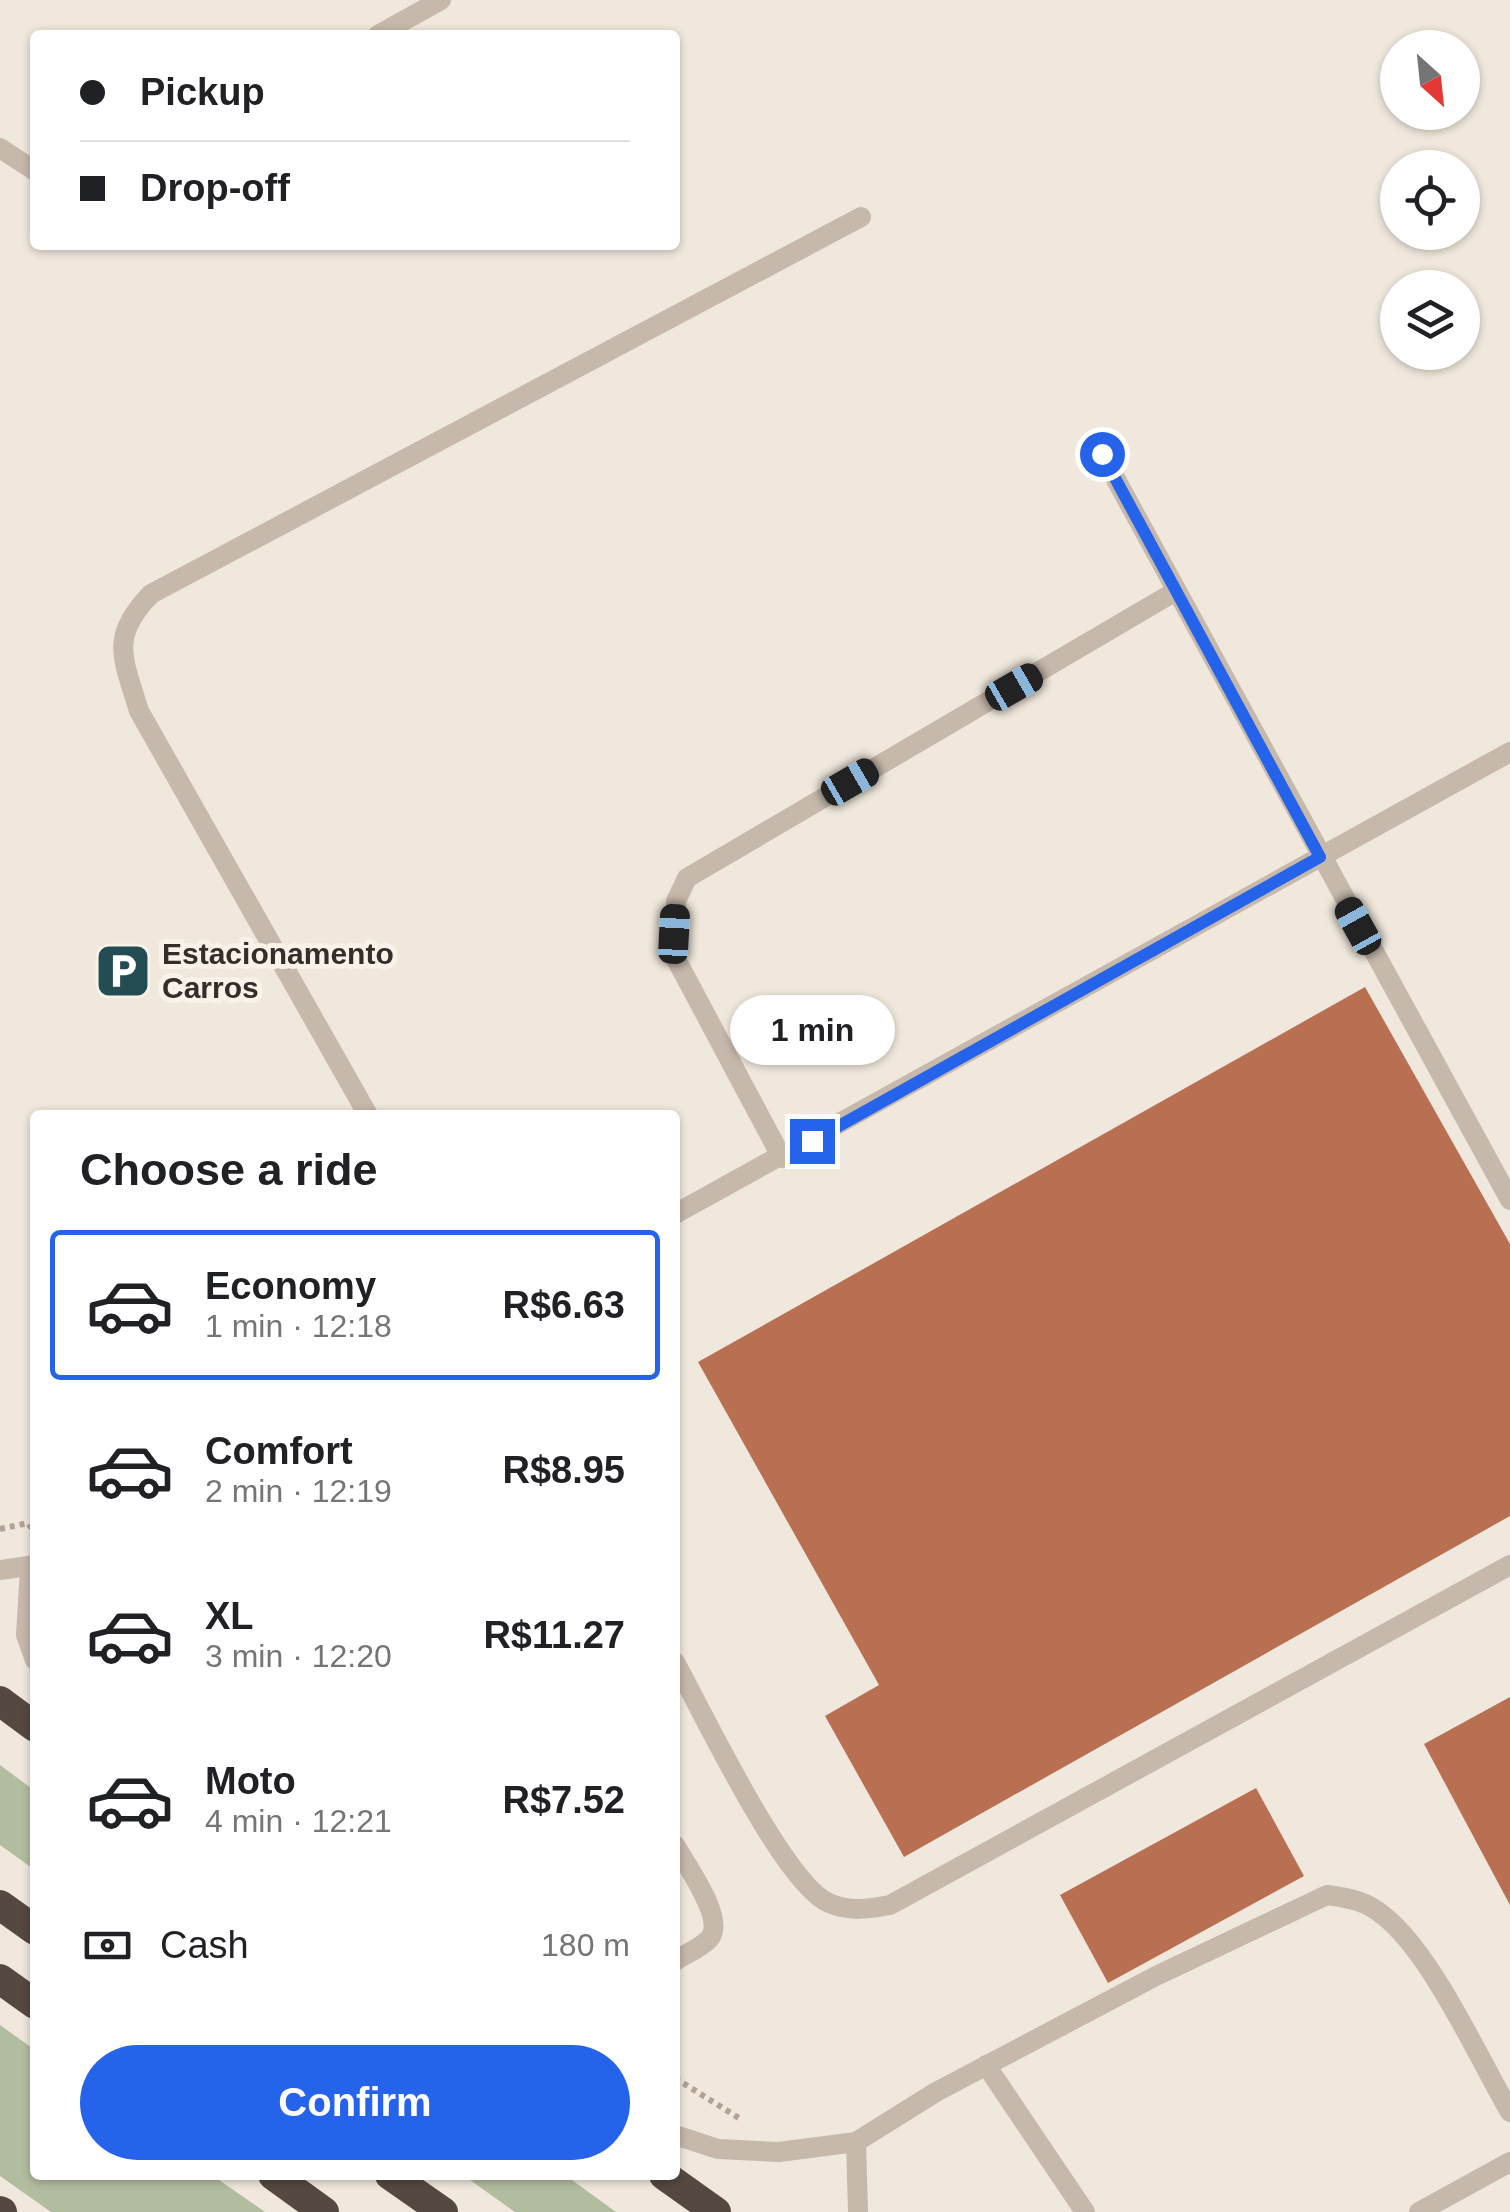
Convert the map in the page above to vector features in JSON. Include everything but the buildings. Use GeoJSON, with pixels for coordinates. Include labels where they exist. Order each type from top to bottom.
{"type":"FeatureCollection","features":[{"type":"Feature","properties":{"kind":"highway"},"geometry":{"type":"LineString","coordinates":[[0,1702],[30,1723]]}},
{"type":"Feature","properties":{"kind":"highway"},"geometry":{"type":"LineString","coordinates":[[0,1905],[30,1926]]}},
{"type":"Feature","properties":{"kind":"highway"},"geometry":{"type":"LineString","coordinates":[[0,1979],[30,2000]]}},
{"type":"Feature","properties":{"kind":"highway"},"geometry":{"type":"LineString","coordinates":[[279,2180],[324,2212]]}},
{"type":"Feature","properties":{"kind":"highway"},"geometry":{"type":"LineString","coordinates":[[397,2180],[443,2212]]}},
{"type":"Feature","properties":{"kind":"highway"},"geometry":{"type":"LineString","coordinates":[[671,2180],[716,2212]]}},
{"type":"Feature","properties":{"kind":"lane"},"geometry":{"type":"LineString","coordinates":[[387,30],[441,0]]}},
{"type":"Feature","properties":{"kind":"lane"},"geometry":{"type":"LineString","coordinates":[[0,148],[30,168]]}},
{"type":"Feature","properties":{"kind":"lane"},"geometry":{"type":"LineString","coordinates":[[365,1110],[140,711],[120,649],[129,617],[151,594],[861,217]]}},
{"type":"Feature","properties":{"kind":"lane"},"geometry":{"type":"LineString","coordinates":[[1102,454],[1510,1200]]}},
{"type":"Feature","properties":{"kind":"lane"},"geometry":{"type":"LineString","coordinates":[[782,1158],[677,961],[676,901],[688,878],[1176,591]]}},
{"type":"Feature","properties":{"kind":"lane"},"geometry":{"type":"LineString","coordinates":[[680,1211],[1510,752]]}},
{"type":"Feature","properties":{"kind":"lane"},"geometry":{"type":"LineString","coordinates":[[680,1671],[785,1859],[826,1903],[858,1910],[890,1906],[1510,1565]]}},
{"type":"Feature","properties":{"kind":"lane"},"geometry":{"type":"LineString","coordinates":[[0,1570],[30,1567]]}},
{"type":"Feature","properties":{"kind":"lane"},"geometry":{"type":"LineString","coordinates":[[30,1590],[26,1635],[30,1646]]}},
{"type":"Feature","properties":{"kind":"lane"},"geometry":{"type":"LineString","coordinates":[[680,1854],[714,1913],[716,1926],[711,1938],[680,1958]]}},
{"type":"Feature","properties":{"kind":"lane"},"geometry":{"type":"LineString","coordinates":[[680,2138],[718,2149],[778,2152],[856,2142],[986,2065],[1179,1964],[1327,1895],[1356,1899],[1385,1916],[1419,1956],[1510,2112]]}},
{"type":"Feature","properties":{"kind":"lane"},"geometry":{"type":"LineString","coordinates":[[986,2065],[1085,2212]]}},
{"type":"Feature","properties":{"kind":"lane"},"geometry":{"type":"LineString","coordinates":[[856,2142],[858,2212]]}},
{"type":"Feature","properties":{"kind":"lane"},"geometry":{"type":"LineString","coordinates":[[1419,2212],[1510,2162]]}},
{"type":"Feature","properties":{"kind":"path"},"geometry":{"type":"LineString","coordinates":[[0,1528],[30,1526]]}},
{"type":"Feature","properties":{"kind":"green space"},"geometry":{"type":"Polygon","coordinates":[[[0,1765],[30,1787],[30,1866],[0,1845],[0,1765]]]}},
{"type":"Feature","properties":{"kind":"green space"},"geometry":{"type":"Polygon","coordinates":[[[0,2025],[30,2046],[30,2180],[219,2180],[265,2212],[51,2212],[0,2176],[0,2025]]]}},
{"type":"Feature","properties":{"kind":"green space"},"geometry":{"type":"Polygon","coordinates":[[[470,2180],[572,2180],[616,2212],[515,2212],[470,2180]]]}},
{"type":"Feature","properties":{"kind":"place","name":"Estacionamento Carros"},"geometry":{"type":"Point","coordinates":[123,971]}},
{"type":"Feature","properties":{"kind":"route"},"geometry":{"type":"LineString","coordinates":[[812,1141],[1320,857],[1102,454]]}}]}
